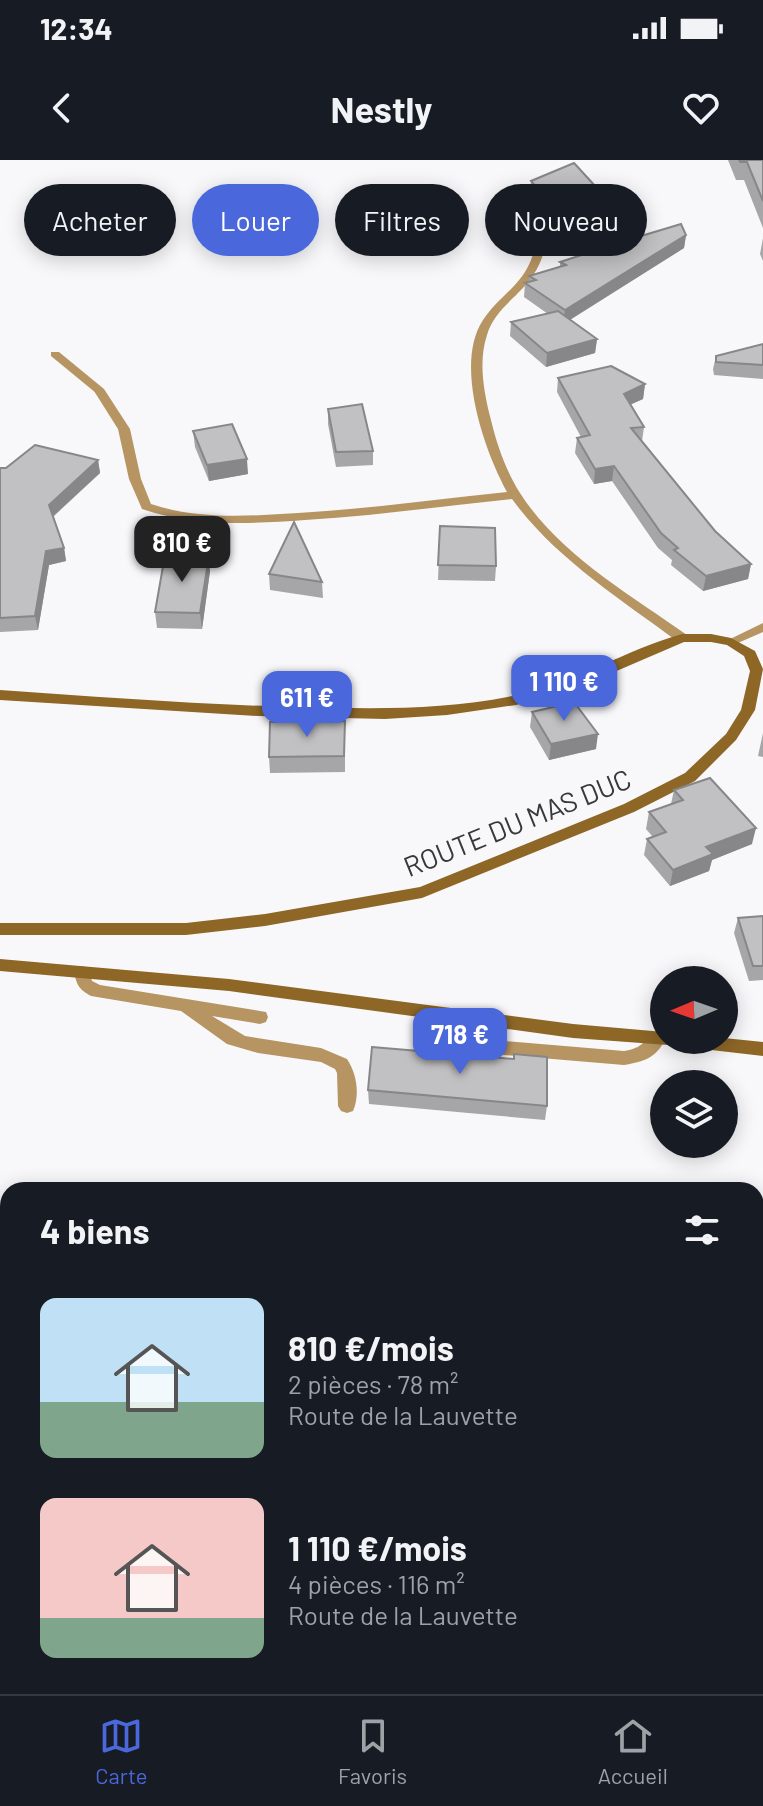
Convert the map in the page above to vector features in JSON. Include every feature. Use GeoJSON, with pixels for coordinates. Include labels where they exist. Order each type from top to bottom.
{"type":"FeatureCollection","features":[{"type":"Feature","properties":{"kind":"street"},"geometry":{"type":"LineString","coordinates":[[537,256],[532,273],[500,306],[483,330],[477,360],[483,414],[515,495],[532,517],[568,551],[682,638]]}},
{"type":"Feature","properties":{"kind":"street"},"geometry":{"type":"LineString","coordinates":[[55,354],[100,391],[124,429],[135,479],[146,506],[172,516],[213,521],[259,519],[515,495]]}},
{"type":"Feature","properties":{"kind":"street"},"geometry":{"type":"LineString","coordinates":[[0,695],[258,711],[385,714],[447,710],[516,700],[572,685],[682,638],[731,642],[763,627]]}},
{"type":"Feature","properties":{"kind":"street","name":"ROUTE DU MAS DUC"},"geometry":{"type":"LineString","coordinates":[[0,929],[186,929],[265,920],[422,892],[629,808],[690,777],[731,737],[748,710],[757,671],[750,654],[731,642]]}},
{"type":"Feature","properties":{"kind":"street"},"geometry":{"type":"LineString","coordinates":[[0,965],[229,985],[573,1031],[650,1038]]}},
{"type":"Feature","properties":{"kind":"street"},"geometry":{"type":"LineString","coordinates":[[82,972],[85,985],[97,991],[260,1017]]}},
{"type":"Feature","properties":{"kind":"street"},"geometry":{"type":"LineString","coordinates":[[187,1007],[233,1039],[331,1058],[343,1065],[348,1077],[347,1106]]}},
{"type":"Feature","properties":{"kind":"street"},"geometry":{"type":"LineString","coordinates":[[480,1046],[624,1058],[650,1051]]}},
{"type":"Feature","properties":{"kind":"street"},"geometry":{"type":"LineString","coordinates":[[738,1046],[763,1049]]}},
{"type":"Feature","properties":{"kind":"building"},"geometry":{"type":"Polygon","coordinates":[[[739,160],[763,160],[763,201],[747,162],[739,160]]]}},
{"type":"Feature","properties":{"kind":"building"},"geometry":{"type":"Polygon","coordinates":[[[574,163],[593,184],[534,184],[531,181],[574,163]]]}},
{"type":"Feature","properties":{"kind":"building"},"geometry":{"type":"Polygon","coordinates":[[[681,224],[686,235],[565,310],[525,283],[536,280],[529,276],[566,265],[560,262],[579,256],[647,256],[647,234],[681,224]]]}},
{"type":"Feature","properties":{"kind":"building"},"geometry":{"type":"Polygon","coordinates":[[[558,311],[597,339],[547,353],[511,322],[558,311]]]}},
{"type":"Feature","properties":{"kind":"building"},"geometry":{"type":"Polygon","coordinates":[[[763,344],[763,365],[716,362],[716,356],[763,344]]]}},
{"type":"Feature","properties":{"kind":"building"},"geometry":{"type":"Polygon","coordinates":[[[611,366],[645,384],[624,394],[644,427],[631,428],[715,531],[751,564],[706,576],[674,550],[678,548],[661,533],[614,466],[595,469],[577,438],[590,435],[558,378],[611,366]]]}},
{"type":"Feature","properties":{"kind":"building"},"geometry":{"type":"Polygon","coordinates":[[[362,404],[373,451],[336,452],[328,409],[362,404]]]}},
{"type":"Feature","properties":{"kind":"building"},"geometry":{"type":"Polygon","coordinates":[[[232,424],[247,459],[207,465],[193,431],[232,424]]]}},
{"type":"Feature","properties":{"kind":"building"},"geometry":{"type":"Polygon","coordinates":[[[35,445],[98,460],[49,505],[64,548],[46,551],[35,616],[0,618],[0,468],[6,468],[35,445]]]}},
{"type":"Feature","properties":{"kind":"building"},"geometry":{"type":"Polygon","coordinates":[[[294,522],[322,582],[269,574],[294,522]]]}},
{"type":"Feature","properties":{"kind":"building"},"geometry":{"type":"Polygon","coordinates":[[[440,526],[495,528],[496,566],[438,565],[440,526]]]}},
{"type":"Feature","properties":{"kind":"building"},"geometry":{"type":"Polygon","coordinates":[[[165,555],[209,556],[200,613],[155,612],[165,555]]]}},
{"type":"Feature","properties":{"kind":"building"},"geometry":{"type":"Polygon","coordinates":[[[574,702],[598,734],[551,744],[532,712],[574,702]]]}},
{"type":"Feature","properties":{"kind":"building"},"geometry":{"type":"Polygon","coordinates":[[[345,721],[344,756],[269,757],[270,722],[345,721]]]}},
{"type":"Feature","properties":{"kind":"building"},"geometry":{"type":"Polygon","coordinates":[[[710,778],[756,828],[706,847],[713,854],[673,870],[647,839],[666,832],[649,812],[683,800],[674,790],[710,778]]]}},
{"type":"Feature","properties":{"kind":"building"},"geometry":{"type":"Polygon","coordinates":[[[763,916],[763,966],[753,966],[738,918],[763,916]]]}},
{"type":"Feature","properties":{"kind":"building"},"geometry":{"type":"Polygon","coordinates":[[[372,1047],[514,1059],[514,1054],[547,1057],[547,1106],[368,1090],[372,1047]]]}}]}
